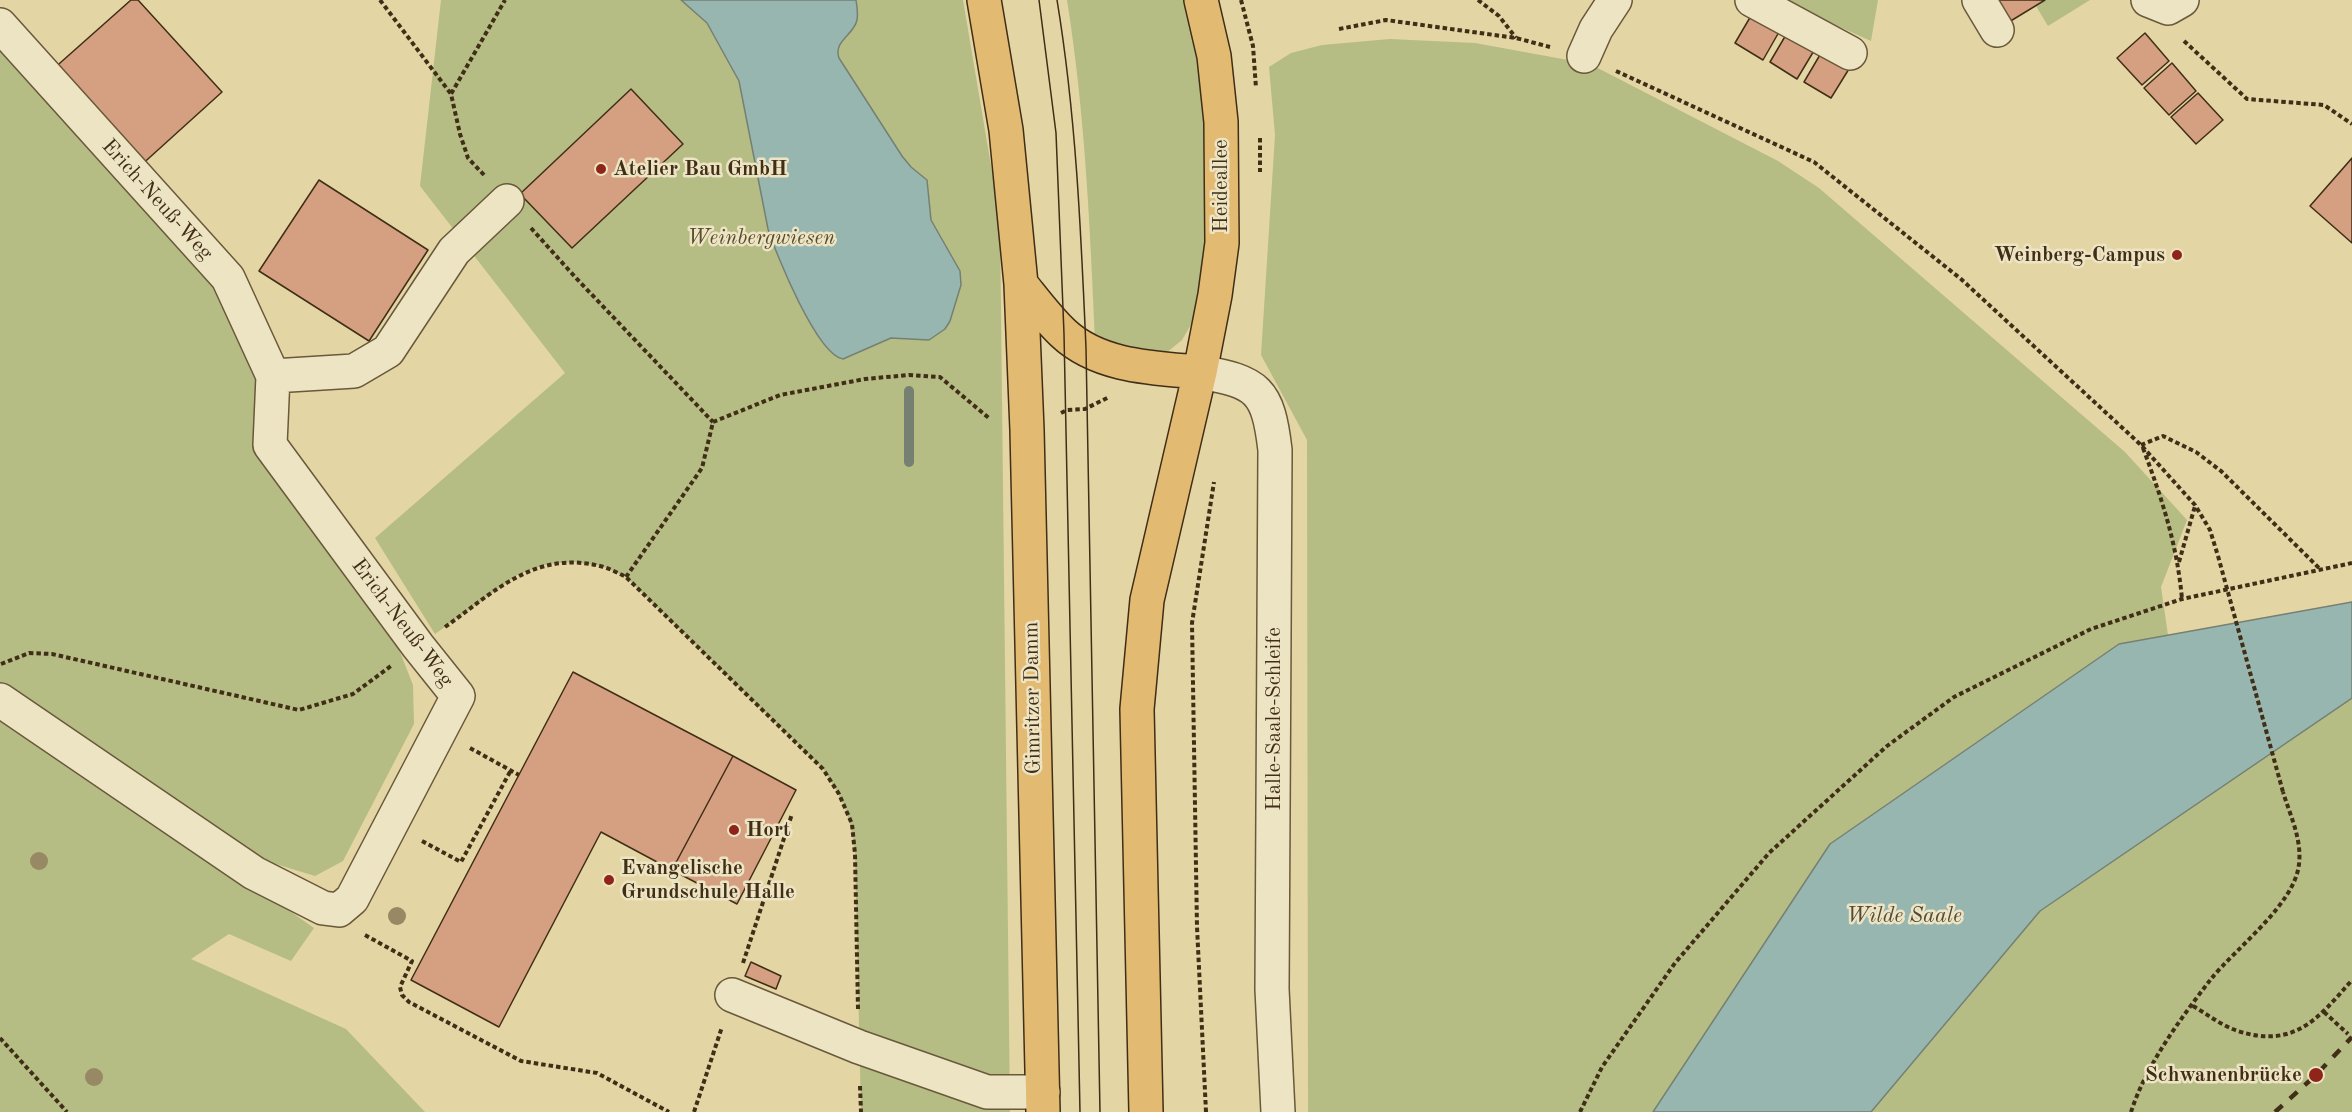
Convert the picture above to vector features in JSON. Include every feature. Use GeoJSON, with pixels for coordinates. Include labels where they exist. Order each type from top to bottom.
{"type":"FeatureCollection","features":[{"type":"Feature","properties":{"kind":"main road"},"geometry":{"type":"LineString","coordinates":[[984,0],[1006,130],[1021,284],[1064,334],[1086,348],[1108,358],[1149,368],[1200,372],[1155,558],[1141,652],[1137,709],[1146,1112]]}},
{"type":"Feature","properties":{"kind":"main road","name":"Heideallee"},"geometry":{"type":"LineString","coordinates":[[1200,372],[1215,295],[1222,243],[1221,122],[1214,56],[1201,0]]}},
{"type":"Feature","properties":{"kind":"main road","name":"Gimritzer Damm"},"geometry":{"type":"LineString","coordinates":[[1021,284],[1027,430],[1043,1102]]}},
{"type":"Feature","properties":{"kind":"street"},"geometry":{"type":"LineString","coordinates":[[1584,56],[1596,29],[1615,0]]}},
{"type":"Feature","properties":{"kind":"street"},"geometry":{"type":"LineString","coordinates":[[1752,0],[1850,53]]}},
{"type":"Feature","properties":{"kind":"street"},"geometry":{"type":"LineString","coordinates":[[1979,0],[1997,30]]}},
{"type":"Feature","properties":{"kind":"street","name":"Erich-Neuß-Weg"},"geometry":{"type":"LineString","coordinates":[[0,24],[228,278],[273,376],[270,445],[418,646],[458,696],[352,899],[339,910]]}},
{"type":"Feature","properties":{"kind":"street"},"geometry":{"type":"LineString","coordinates":[[273,376],[354,371],[388,351],[454,251],[507,201]]}},
{"type":"Feature","properties":{"kind":"street","name":"Halle-Saale-Schleife"},"geometry":{"type":"LineString","coordinates":[[1200,372],[1233,378],[1254,390],[1267,405],[1272,421],[1275,450],[1272,989],[1278,1112]]}},
{"type":"Feature","properties":{"kind":"street"},"geometry":{"type":"LineString","coordinates":[[0,700],[254,873],[323,908],[339,910]]}},
{"type":"Feature","properties":{"kind":"street"},"geometry":{"type":"LineString","coordinates":[[732,995],[859,1047],[987,1092],[1043,1102]]}},
{"type":"Feature","properties":{"kind":"path"},"geometry":{"type":"LineString","coordinates":[[380,0],[451,94],[468,159],[576,278],[713,422]]}},
{"type":"Feature","properties":{"kind":"path"},"geometry":{"type":"LineString","coordinates":[[451,94],[505,0]]}},
{"type":"Feature","properties":{"kind":"path"},"geometry":{"type":"LineString","coordinates":[[1241,0],[1253,46]]}},
{"type":"Feature","properties":{"kind":"path"},"geometry":{"type":"LineString","coordinates":[[1478,0],[1499,16],[1516,38]]}},
{"type":"Feature","properties":{"kind":"path"},"geometry":{"type":"LineString","coordinates":[[2166,3],[2165,22],[2247,99],[2324,105],[2352,124]]}},
{"type":"Feature","properties":{"kind":"path"},"geometry":{"type":"LineString","coordinates":[[1339,29],[1386,20],[1516,38],[1584,56],[1814,162],[1961,279],[2141,445],[2195,505],[2210,530],[2218,556],[2283,792],[2298,838],[2299,864],[2294,883],[2282,902],[2212,979],[2151,1066],[2136,1095],[2131,1112]]}},
{"type":"Feature","properties":{"kind":"path"},"geometry":{"type":"LineString","coordinates":[[713,422],[780,395],[865,379],[909,375]]}},
{"type":"Feature","properties":{"kind":"path"},"geometry":{"type":"LineString","coordinates":[[1067,410],[1085,409]]}},
{"type":"Feature","properties":{"kind":"path"},"geometry":{"type":"LineString","coordinates":[[626,577],[702,468],[713,422]]}},
{"type":"Feature","properties":{"kind":"path"},"geometry":{"type":"LineString","coordinates":[[2141,445],[2163,436],[2196,452],[2221,471],[2321,571]]}},
{"type":"Feature","properties":{"kind":"path"},"geometry":{"type":"LineString","coordinates":[[2141,445],[2166,510],[2179,563],[2182,599]]}},
{"type":"Feature","properties":{"kind":"path"},"geometry":{"type":"LineString","coordinates":[[1206,1112],[1197,927],[1192,623],[1215,478]]}},
{"type":"Feature","properties":{"kind":"path"},"geometry":{"type":"LineString","coordinates":[[2179,563],[2195,505]]}},
{"type":"Feature","properties":{"kind":"path"},"geometry":{"type":"LineString","coordinates":[[0,664],[29,653],[52,654],[299,710],[353,694],[519,574],[548,564],[573,562],[602,566],[626,577],[823,769],[839,794],[852,824],[855,854],[861,1112]]}},
{"type":"Feature","properties":{"kind":"path"},"geometry":{"type":"LineString","coordinates":[[1580,1112],[1602,1067],[1675,963],[1769,853],[1887,746],[1954,697],[2091,629],[2182,599],[2352,563]]}},
{"type":"Feature","properties":{"kind":"path"},"geometry":{"type":"LineString","coordinates":[[485,756],[519,775]]}},
{"type":"Feature","properties":{"kind":"path"},"geometry":{"type":"LineString","coordinates":[[390,824],[461,862],[511,770]]}},
{"type":"Feature","properties":{"kind":"path"},"geometry":{"type":"LineString","coordinates":[[339,910],[364,935],[412,961],[400,987],[402,995],[410,1002],[521,1061],[597,1073],[669,1112]]}},
{"type":"Feature","properties":{"kind":"path"},"geometry":{"type":"LineString","coordinates":[[2193,1006],[2236,1030],[2261,1036],[2281,1037],[2298,1031],[2324,1012],[2352,980]]}},
{"type":"Feature","properties":{"kind":"path"},"geometry":{"type":"LineString","coordinates":[[2324,1012],[2348,1034]]}},
{"type":"Feature","properties":{"kind":"path"},"geometry":{"type":"LineString","coordinates":[[0,1038],[67,1112]]}},
{"type":"Feature","properties":{"kind":"green space","name":"Weinbergwiesen"},"geometry":{"type":"Polygon","coordinates":[[[441,0],[963,0],[1000,219],[1010,1112],[861,1112],[855,854],[849,819],[841,800],[823,769],[626,577],[602,566],[573,562],[548,564],[519,574],[435,634],[375,538],[565,373],[420,186],[441,0]]]}},
{"type":"Feature","properties":{"kind":"green space"},"geometry":{"type":"Polygon","coordinates":[[[1067,0],[1191,0],[1204,56],[1209,259],[1193,321],[1182,340],[1166,353],[1147,355],[1095,341],[1082,127],[1067,0]]]}},
{"type":"Feature","properties":{"kind":"green space"},"geometry":{"type":"Polygon","coordinates":[[[1780,0],[1878,0],[1871,41],[1780,0]]]}},
{"type":"Feature","properties":{"kind":"green space"},"geometry":{"type":"Polygon","coordinates":[[[2045,0],[2090,0],[2048,26],[2036,6],[2045,0]]]}},
{"type":"Feature","properties":{"kind":"green space"},"geometry":{"type":"Polygon","coordinates":[[[0,38],[223,284],[265,379],[265,447],[381,615],[400,652],[413,685],[414,724],[343,861],[315,876],[269,862],[235,844],[0,688],[0,38]]]}},
{"type":"Feature","properties":{"kind":"green space"},"geometry":{"type":"Polygon","coordinates":[[[1390,39],[1475,43],[1590,64],[1778,161],[1819,188],[2125,452],[2187,520],[2161,587],[2168,635],[2119,644],[1830,844],[1653,1112],[1308,1112],[1307,440],[1261,355],[1275,135],[1269,67],[1291,53],[1322,45],[1390,39]]]}},
{"type":"Feature","properties":{"kind":"green space"},"geometry":{"type":"Polygon","coordinates":[[[2352,698],[2352,1112],[1871,1112],[2040,911],[2352,698]]]}},
{"type":"Feature","properties":{"kind":"green space"},"geometry":{"type":"Polygon","coordinates":[[[0,708],[314,928],[291,961],[229,934],[191,959],[346,1029],[425,1112],[0,1112],[0,708]]]}},
{"type":"Feature","properties":{"kind":"water"},"geometry":{"type":"Polygon","coordinates":[[[681,0],[856,0],[857,20],[852,30],[841,42],[839,58],[902,156],[927,180],[931,220],[960,271],[961,285],[950,321],[945,329],[929,340],[891,338],[843,359],[821,341],[799,302],[768,229],[739,81],[707,23],[681,0]]]}},
{"type":"Feature","properties":{"kind":"water","name":"Wilde Saale"},"geometry":{"type":"Polygon","coordinates":[[[2352,602],[2352,698],[2040,911],[1871,1112],[1653,1112],[1830,844],[2119,644],[2352,602]]]}},
{"type":"Feature","properties":{"kind":"building"},"geometry":{"type":"Polygon","coordinates":[[[131,0],[138,0],[222,92],[138,168],[51,71],[131,0]]]}},
{"type":"Feature","properties":{"kind":"building"},"geometry":{"type":"Polygon","coordinates":[[[1995,0],[2045,0],[2009,22],[1995,0]]]}},
{"type":"Feature","properties":{"kind":"building"},"geometry":{"type":"Polygon","coordinates":[[[1755,9],[1783,25],[1763,60],[1735,43],[1755,9]]]}},
{"type":"Feature","properties":{"kind":"building"},"geometry":{"type":"Polygon","coordinates":[[[1790,28],[1818,44],[1797,79],[1770,62],[1790,28]]]}},
{"type":"Feature","properties":{"kind":"building"},"geometry":{"type":"Polygon","coordinates":[[[2145,33],[2169,61],[2142,85],[2117,58],[2145,33]]]}},
{"type":"Feature","properties":{"kind":"building"},"geometry":{"type":"Polygon","coordinates":[[[1824,48],[1852,64],[1831,98],[1804,82],[1824,48]]]}},
{"type":"Feature","properties":{"kind":"building"},"geometry":{"type":"Polygon","coordinates":[[[2172,63],[2196,91],[2169,115],[2144,88],[2172,63]]]}},
{"type":"Feature","properties":{"kind":"building","name":"Atelier Bau GmbH"},"geometry":{"type":"Polygon","coordinates":[[[631,89],[683,144],[572,248],[520,194],[631,89]]]}},
{"type":"Feature","properties":{"kind":"building"},"geometry":{"type":"Polygon","coordinates":[[[2198,93],[2223,120],[2196,144],[2171,117],[2198,93]]]}},
{"type":"Feature","properties":{"kind":"building"},"geometry":{"type":"Polygon","coordinates":[[[2352,158],[2352,243],[2310,206],[2352,158]]]}},
{"type":"Feature","properties":{"kind":"building"},"geometry":{"type":"Polygon","coordinates":[[[319,180],[428,250],[369,341],[259,271],[319,180]]]}},
{"type":"Feature","properties":{"kind":"building"},"geometry":{"type":"Polygon","coordinates":[[[573,672],[733,756],[672,870],[601,832],[499,1027],[411,980],[573,672]]]}},
{"type":"Feature","properties":{"kind":"building","name":"Hort"},"geometry":{"type":"Polygon","coordinates":[[[733,756],[796,790],[737,904],[672,870],[733,756]]]}},
{"type":"Feature","properties":{"kind":"building"},"geometry":{"type":"Polygon","coordinates":[[[751,962],[781,976],[776,989],[745,976],[751,962]]]}},
{"type":"Feature","properties":{"kind":"waterway"},"geometry":{"type":"LineString","coordinates":[[909,391],[909,462]]}},
{"type":"Feature","properties":{"kind":"tram line"},"geometry":{"type":"LineString","coordinates":[[1039,0],[1056,133],[1064,334],[1080,1112]]}},
{"type":"Feature","properties":{"kind":"tram line"},"geometry":{"type":"LineString","coordinates":[[1057,0],[1073,130],[1080,217],[1086,348],[1100,1112]]}},
{"type":"Feature","properties":{"kind":"railway"},"geometry":{"type":"LineString","coordinates":[[2275,1112],[2316,1075],[2352,1037]]}},
{"type":"Feature","properties":{"kind":"place","name":"Atelier Bau GmbH"},"geometry":{"type":"Point","coordinates":[601,169]}},
{"type":"Feature","properties":{"kind":"place","name":"Weinberg-Campus"},"geometry":{"type":"Point","coordinates":[2177,255]}},
{"type":"Feature","properties":{"kind":"place","name":"Hort"},"geometry":{"type":"Point","coordinates":[734,830]}},
{"type":"Feature","properties":{"kind":"place","name":"Evangelische Grundschule Halle"},"geometry":{"type":"Point","coordinates":[609,880]}},
{"type":"Feature","properties":{"kind":"place","name":"Schwanenbrücke"},"geometry":{"type":"Point","coordinates":[2316,1075]}}]}
